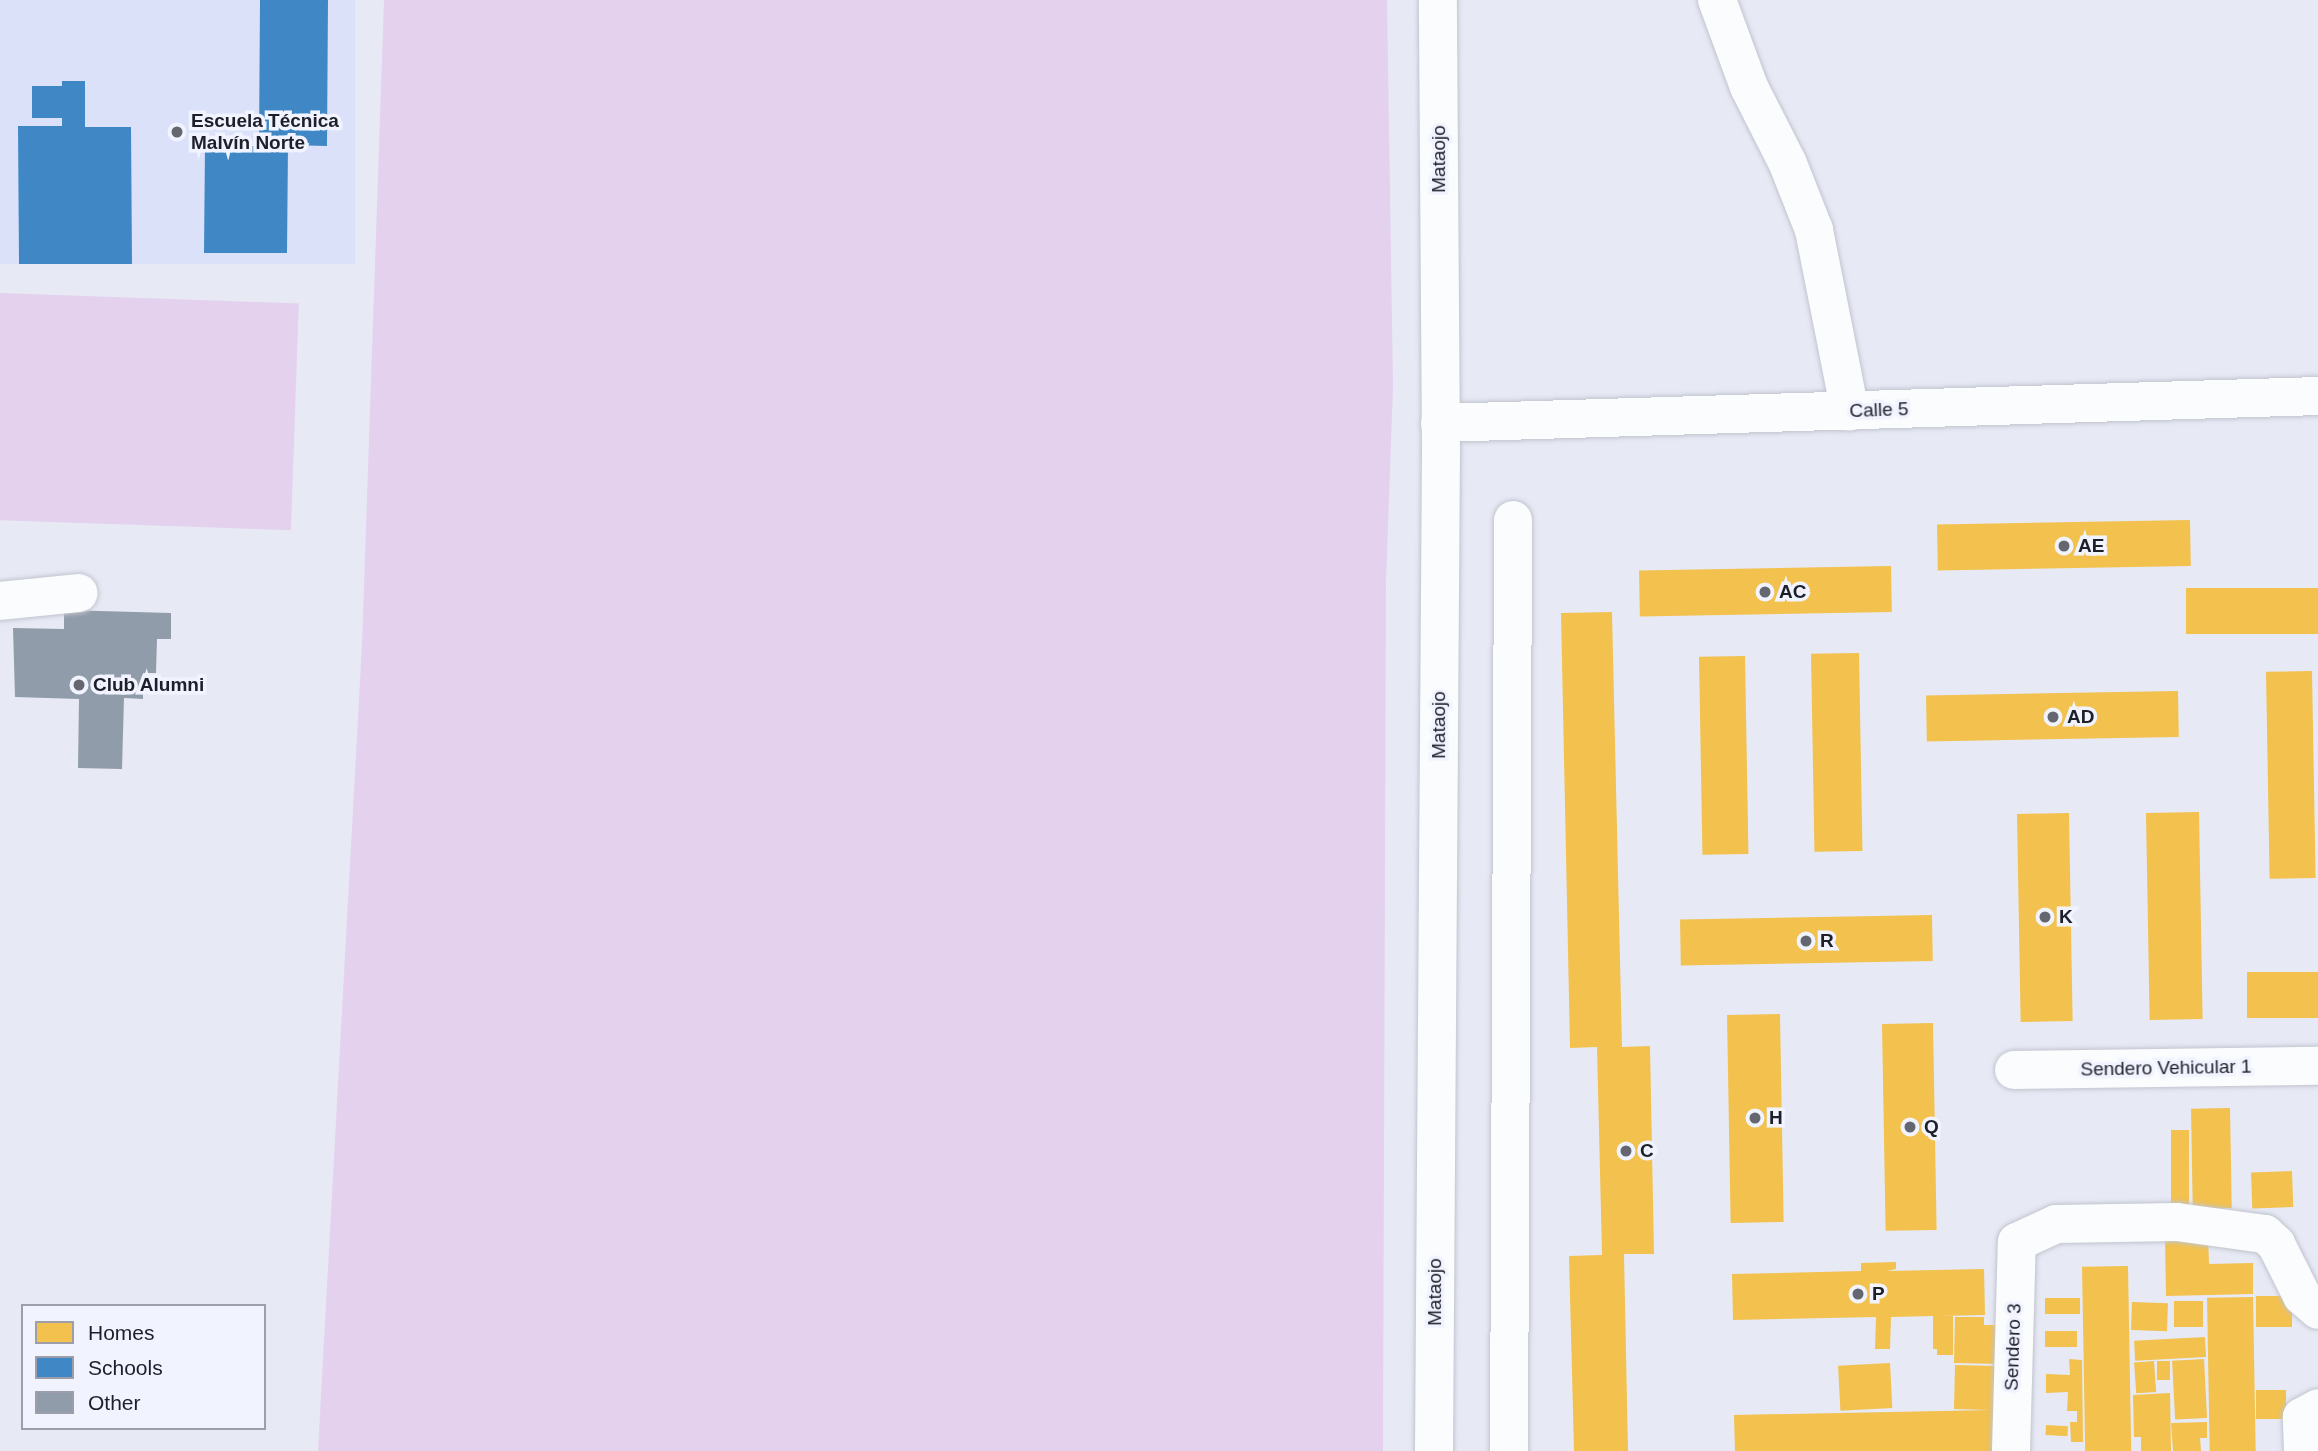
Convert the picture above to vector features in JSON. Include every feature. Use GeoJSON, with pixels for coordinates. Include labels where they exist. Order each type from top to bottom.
{"type":"FeatureCollection","features":[{"type":"Feature","properties":{"kind":"street","name":"Mataojo"},"geometry":{"type":"LineString","coordinates":[[1434,1451],[1440,423],[1438,0]]}},
{"type":"Feature","properties":{"kind":"street"},"geometry":{"type":"LineString","coordinates":[[1717,0],[1749,87],[1788,164],[1814,230],[1850,411]]}},
{"type":"Feature","properties":{"kind":"street","name":"Calle 5"},"geometry":{"type":"LineString","coordinates":[[1440,423],[2318,396]]}},
{"type":"Feature","properties":{"kind":"street"},"geometry":{"type":"LineString","coordinates":[[1509,1451],[1513,520]]}},
{"type":"Feature","properties":{"kind":"street"},"geometry":{"type":"LineString","coordinates":[[0,601],[79,593]]}},
{"type":"Feature","properties":{"kind":"street","name":"Sendero Vehicular 1"},"geometry":{"type":"LineString","coordinates":[[2014,1070],[2318,1066]]}},
{"type":"Feature","properties":{"kind":"street","name":"Sendero 3"},"geometry":{"type":"LineString","coordinates":[[2011,1451],[2017,1242],[2056,1224],[2177,1222],[2265,1234],[2276,1244],[2310,1303]]}},
{"type":"Feature","properties":{"kind":"street"},"geometry":{"type":"LineString","coordinates":[[2303,1451],[2302,1417],[2318,1408]]}},
{"type":"Feature","properties":{"kind":"shaded area","name":"Escuela Técnica Malvín Norte"},"geometry":{"type":"Polygon","coordinates":[[[0,0],[355,0],[355,264],[0,264],[0,0]]]}},
{"type":"Feature","properties":{"kind":"shaded area"},"geometry":{"type":"Polygon","coordinates":[[[384,0],[1387,0],[1393,387],[1386,582],[1383,1451],[318,1451],[362,644],[384,0]]]}},
{"type":"Feature","properties":{"kind":"shaded area"},"geometry":{"type":"Polygon","coordinates":[[[0,293],[299,303],[291,530],[0,520],[0,293]]]}},
{"type":"Feature","properties":{"kind":"building: Homes","name":"AE"},"geometry":{"type":"Polygon","coordinates":[[[2190,520],[2191,566],[1938,570],[1937,524],[2190,520]]]}},
{"type":"Feature","properties":{"kind":"building: Homes","name":"AC"},"geometry":{"type":"Polygon","coordinates":[[[1891,566],[1892,612],[1640,616],[1639,570],[1891,566]]]}},
{"type":"Feature","properties":{"kind":"building: Homes"},"geometry":{"type":"Polygon","coordinates":[[[2186,588],[2318,588],[2318,634],[2186,634],[2186,588]]]}},
{"type":"Feature","properties":{"kind":"building: Homes"},"geometry":{"type":"Polygon","coordinates":[[[1612,612],[1622,1047],[1650,1046],[1654,1254],[1624,1254],[1628,1451],[1574,1451],[1569,1256],[1602,1255],[1597,1047],[1570,1048],[1561,613],[1612,612]]]}},
{"type":"Feature","properties":{"kind":"building: Homes"},"geometry":{"type":"Polygon","coordinates":[[[1859,653],[1862,851],[1814,852],[1811,654],[1859,653]]]}},
{"type":"Feature","properties":{"kind":"building: Homes"},"geometry":{"type":"Polygon","coordinates":[[[1745,656],[1748,854],[1702,855],[1699,657],[1745,656]]]}},
{"type":"Feature","properties":{"kind":"building: Homes"},"geometry":{"type":"Polygon","coordinates":[[[2312,671],[2316,878],[2270,879],[2266,672],[2312,671]]]}},
{"type":"Feature","properties":{"kind":"building: Homes","name":"AD"},"geometry":{"type":"Polygon","coordinates":[[[2178,691],[2179,737],[1927,741],[1926,695],[2178,691]]]}},
{"type":"Feature","properties":{"kind":"building: Homes"},"geometry":{"type":"Polygon","coordinates":[[[2199,812],[2203,1019],[2150,1020],[2146,813],[2199,812]]]}},
{"type":"Feature","properties":{"kind":"building: Homes","name":"K"},"geometry":{"type":"Polygon","coordinates":[[[2069,813],[2073,1021],[2021,1022],[2017,814],[2069,813]]]}},
{"type":"Feature","properties":{"kind":"building: Homes","name":"R"},"geometry":{"type":"Polygon","coordinates":[[[1932,915],[1933,961],[1681,965],[1680,919],[1932,915]]]}},
{"type":"Feature","properties":{"kind":"building: Homes"},"geometry":{"type":"Polygon","coordinates":[[[2247,972],[2318,972],[2318,1018],[2247,1018],[2247,972]]]}},
{"type":"Feature","properties":{"kind":"building: Homes","name":"H"},"geometry":{"type":"Polygon","coordinates":[[[1780,1014],[1784,1222],[1731,1223],[1727,1015],[1780,1014]]]}},
{"type":"Feature","properties":{"kind":"building: Homes","name":"Q"},"geometry":{"type":"Polygon","coordinates":[[[1933,1023],[1937,1230],[1886,1231],[1882,1024],[1933,1023]]]}},
{"type":"Feature","properties":{"kind":"building: Homes"},"geometry":{"type":"Polygon","coordinates":[[[2230,1108],[2232,1208],[2193,1209],[2191,1109],[2230,1108]]]}},
{"type":"Feature","properties":{"kind":"building: Homes"},"geometry":{"type":"Polygon","coordinates":[[[2171,1130],[2189,1130],[2189,1207],[2171,1207],[2171,1130]]]}},
{"type":"Feature","properties":{"kind":"building: Homes"},"geometry":{"type":"Polygon","coordinates":[[[2292,1171],[2293,1207],[2252,1208],[2251,1172],[2292,1171]]]}},
{"type":"Feature","properties":{"kind":"building: Homes"},"geometry":{"type":"Polygon","coordinates":[[[2208,1235],[2209,1264],[2253,1263],[2253,1294],[2166,1296],[2165,1236],[2208,1235]]]}},
{"type":"Feature","properties":{"kind":"building: Homes","name":"P"},"geometry":{"type":"Polygon","coordinates":[[[1896,1262],[1896,1269],[1887,1271],[1984,1269],[1985,1315],[1941,1316],[1953,1316],[1953,1355],[1937,1355],[1937,1349],[1933,1349],[1933,1316],[1891,1317],[1890,1349],[1875,1349],[1876,1317],[1733,1320],[1732,1274],[1861,1271],[1861,1263],[1896,1262]]]}},
{"type":"Feature","properties":{"kind":"building: Homes"},"geometry":{"type":"Polygon","coordinates":[[[2128,1266],[2131,1451],[2085,1451],[2082,1267],[2128,1266]]]}},
{"type":"Feature","properties":{"kind":"building: Homes"},"geometry":{"type":"Polygon","coordinates":[[[2256,1296],[2292,1296],[2292,1327],[2256,1327],[2256,1296]]]}},
{"type":"Feature","properties":{"kind":"building: Homes"},"geometry":{"type":"Polygon","coordinates":[[[2253,1297],[2256,1451],[2210,1451],[2207,1298],[2253,1297]]]}},
{"type":"Feature","properties":{"kind":"building: Homes"},"geometry":{"type":"Polygon","coordinates":[[[2045,1298],[2080,1298],[2080,1314],[2045,1314],[2045,1298]]]}},
{"type":"Feature","properties":{"kind":"building: Homes"},"geometry":{"type":"Polygon","coordinates":[[[2174,1301],[2203,1301],[2203,1327],[2174,1327],[2174,1301]]]}},
{"type":"Feature","properties":{"kind":"building: Homes"},"geometry":{"type":"Polygon","coordinates":[[[2132,1302],[2168,1303],[2167,1331],[2131,1330],[2132,1302]]]}},
{"type":"Feature","properties":{"kind":"building: Homes"},"geometry":{"type":"Polygon","coordinates":[[[1955,1317],[1984,1317],[1984,1325],[1998,1325],[2000,1364],[1954,1363],[1955,1317]]]}},
{"type":"Feature","properties":{"kind":"building: Homes"},"geometry":{"type":"Polygon","coordinates":[[[2045,1331],[2077,1331],[2077,1347],[2045,1347],[2045,1331]]]}},
{"type":"Feature","properties":{"kind":"building: Homes"},"geometry":{"type":"Polygon","coordinates":[[[2205,1337],[2206,1357],[2135,1361],[2134,1341],[2205,1337]]]}},
{"type":"Feature","properties":{"kind":"building: Homes"},"geometry":{"type":"Polygon","coordinates":[[[2069,1359],[2082,1360],[2083,1442],[2071,1442],[2070,1422],[2077,1422],[2077,1411],[2067,1411],[2068,1392],[2046,1393],[2046,1374],[2070,1375],[2069,1359]]]}},
{"type":"Feature","properties":{"kind":"building: Homes"},"geometry":{"type":"Polygon","coordinates":[[[2204,1359],[2207,1418],[2175,1420],[2172,1361],[2204,1359]]]}},
{"type":"Feature","properties":{"kind":"building: Homes"},"geometry":{"type":"Polygon","coordinates":[[[2154,1361],[2156,1392],[2136,1393],[2134,1362],[2154,1361]]]}},
{"type":"Feature","properties":{"kind":"building: Homes"},"geometry":{"type":"Polygon","coordinates":[[[2157,1361],[2170,1361],[2170,1380],[2157,1380],[2157,1361]]]}},
{"type":"Feature","properties":{"kind":"building: Homes"},"geometry":{"type":"Polygon","coordinates":[[[1890,1363],[1892,1408],[1840,1411],[1838,1366],[1890,1363]]]}},
{"type":"Feature","properties":{"kind":"building: Homes"},"geometry":{"type":"Polygon","coordinates":[[[1955,1365],[1998,1366],[1995,1451],[1735,1451],[1734,1415],[1991,1410],[1954,1409],[1955,1365]]]}},
{"type":"Feature","properties":{"kind":"building: Homes"},"geometry":{"type":"Polygon","coordinates":[[[2256,1390],[2286,1390],[2286,1419],[2256,1419],[2256,1390]]]}},
{"type":"Feature","properties":{"kind":"building: Homes"},"geometry":{"type":"Polygon","coordinates":[[[2170,1393],[2171,1451],[2141,1451],[2141,1437],[2134,1437],[2133,1395],[2170,1393]]]}},
{"type":"Feature","properties":{"kind":"building: Homes"},"geometry":{"type":"Polygon","coordinates":[[[2207,1422],[2207,1438],[2200,1438],[2201,1451],[2173,1451],[2171,1423],[2207,1422]]]}},
{"type":"Feature","properties":{"kind":"building: Homes"},"geometry":{"type":"Polygon","coordinates":[[[2046,1425],[2068,1426],[2067,1436],[2045,1435],[2046,1425]]]}},
{"type":"Feature","properties":{"kind":"building: Schools"},"geometry":{"type":"Polygon","coordinates":[[[260,0],[328,0],[327,146],[288,145],[287,253],[204,253],[205,145],[259,146],[260,0]]]}},
{"type":"Feature","properties":{"kind":"building: Schools"},"geometry":{"type":"Polygon","coordinates":[[[62,81],[85,81],[85,127],[131,127],[132,264],[19,264],[18,126],[62,126],[62,118],[32,118],[32,86],[62,86],[62,81]]]}},
{"type":"Feature","properties":{"kind":"building: Other","name":"Club Alumni"},"geometry":{"type":"Polygon","coordinates":[[[64,610],[171,613],[171,639],[157,639],[156,673],[143,673],[143,699],[124,698],[122,769],[78,768],[79,699],[15,697],[13,628],[64,629],[64,610]]]}},
{"type":"Feature","properties":{"kind":"place","name":"Escuela Técnica Malvín Norte"},"geometry":{"type":"Point","coordinates":[177,132]}},
{"type":"Feature","properties":{"kind":"place","name":"AE"},"geometry":{"type":"Point","coordinates":[2064,546]}},
{"type":"Feature","properties":{"kind":"place","name":"AC"},"geometry":{"type":"Point","coordinates":[1765,592]}},
{"type":"Feature","properties":{"kind":"place","name":"Club Alumni"},"geometry":{"type":"Point","coordinates":[79,685]}},
{"type":"Feature","properties":{"kind":"place","name":"AD"},"geometry":{"type":"Point","coordinates":[2053,717]}},
{"type":"Feature","properties":{"kind":"place","name":"K"},"geometry":{"type":"Point","coordinates":[2045,917]}},
{"type":"Feature","properties":{"kind":"place","name":"R"},"geometry":{"type":"Point","coordinates":[1806,941]}},
{"type":"Feature","properties":{"kind":"place","name":"H"},"geometry":{"type":"Point","coordinates":[1755,1118]}},
{"type":"Feature","properties":{"kind":"place","name":"Q"},"geometry":{"type":"Point","coordinates":[1910,1127]}},
{"type":"Feature","properties":{"kind":"place","name":"C"},"geometry":{"type":"Point","coordinates":[1626,1151]}},
{"type":"Feature","properties":{"kind":"place","name":"P"},"geometry":{"type":"Point","coordinates":[1858,1294]}}]}
